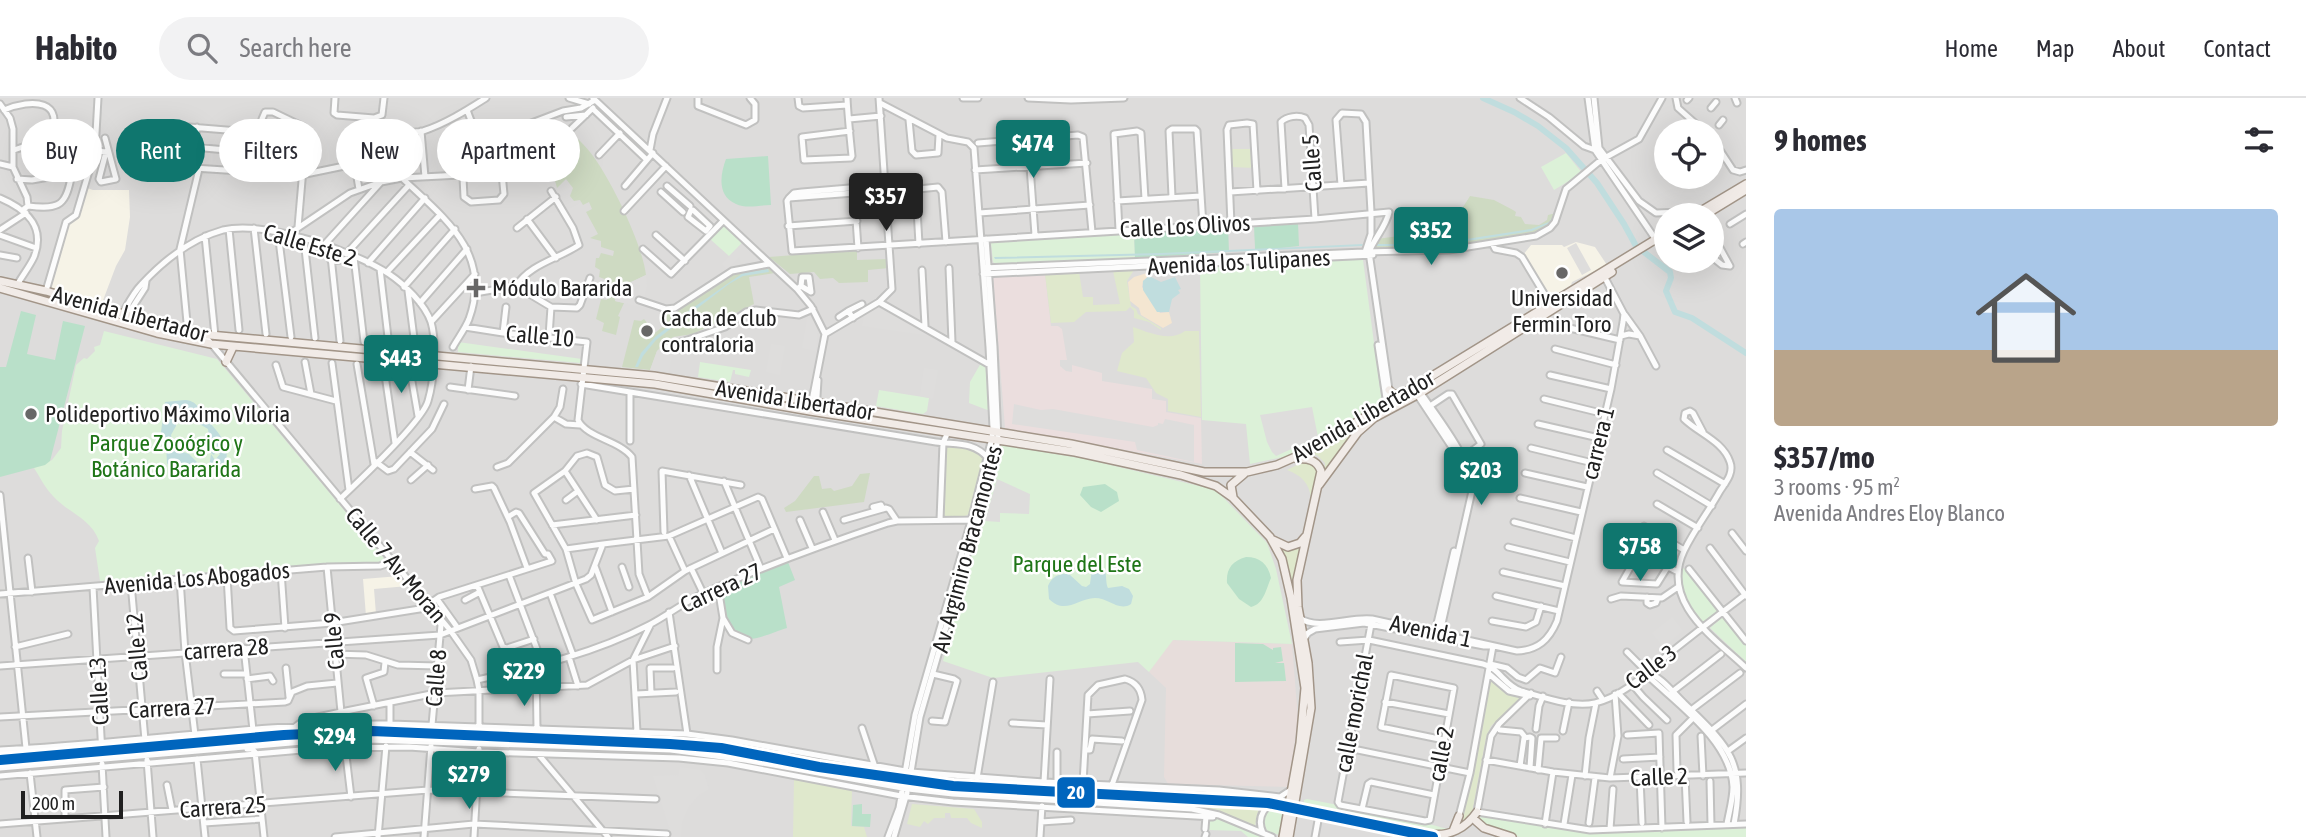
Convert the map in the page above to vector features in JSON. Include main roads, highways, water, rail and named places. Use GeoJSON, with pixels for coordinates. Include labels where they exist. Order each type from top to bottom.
{"type":"FeatureCollection","features":[{"type":"Feature","properties":{"kind":"main road"},"geometry":{"type":"LineString","coordinates":[[1719,203],[1746,184]]}},
{"type":"Feature","properties":{"kind":"main road"},"geometry":{"type":"LineString","coordinates":[[1722,203],[1746,190]]}},
{"type":"Feature","properties":{"kind":"main road"},"geometry":{"type":"LineString","coordinates":[[1319,485],[1358,432],[1389,407],[1654,243]]}},
{"type":"Feature","properties":{"kind":"main road","name":"Avenida Libertador"},"geometry":{"type":"LineString","coordinates":[[0,281],[46,291],[157,333],[433,359],[673,387],[1106,451],[1204,472],[1247,472],[1289,460],[1389,407],[1402,395],[1417,391]]}},
{"type":"Feature","properties":{"kind":"main road","name":"Avenida Libertador"},"geometry":{"type":"LineString","coordinates":[[0,288],[204,335],[233,347],[433,359],[471,366],[582,376],[654,376],[866,419],[948,432],[995,435],[1181,475],[1216,486],[1233,498],[1270,537],[1286,572],[1305,688],[1291,808]]}},
{"type":"Feature","properties":{"kind":"main road"},"geometry":{"type":"LineString","coordinates":[[226,362],[233,347]]}},
{"type":"Feature","properties":{"kind":"main road"},"geometry":{"type":"LineString","coordinates":[[1389,390],[1393,394],[1402,395]]}},
{"type":"Feature","properties":{"kind":"main road"},"geometry":{"type":"LineString","coordinates":[[1283,837],[1311,708],[1309,669],[1300,618],[1297,580],[1321,471],[1316,463],[1301,459],[1289,460]]}},
{"type":"Feature","properties":{"kind":"main road"},"geometry":{"type":"LineString","coordinates":[[1233,498],[1230,494],[1231,485],[1247,472]]}},
{"type":"Feature","properties":{"kind":"main road"},"geometry":{"type":"LineString","coordinates":[[1270,537],[1282,546],[1294,546],[1300,543],[1308,531]]}},
{"type":"Feature","properties":{"kind":"main road"},"geometry":{"type":"LineString","coordinates":[[1291,808],[1433,837]]}},
{"type":"Feature","properties":{"kind":"main road"},"geometry":{"type":"LineString","coordinates":[[1289,837],[1291,808]]}},
{"type":"Feature","properties":{"kind":"main road"},"geometry":{"type":"LineString","coordinates":[[1454,835],[1459,816]]}},
{"type":"Feature","properties":{"kind":"main road"},"geometry":{"type":"LineString","coordinates":[[1337,819],[1343,824],[1404,837]]}},
{"type":"Feature","properties":{"kind":"main road"},"geometry":{"type":"LineString","coordinates":[[1395,830],[1438,836],[1454,835],[1475,820]]}},
{"type":"Feature","properties":{"kind":"main road"},"geometry":{"type":"LineString","coordinates":[[1454,835],[1475,820]]}},
{"type":"Feature","properties":{"kind":"main road"},"geometry":{"type":"LineString","coordinates":[[1475,820],[1482,831],[1504,837]]}},
{"type":"Feature","properties":{"kind":"main road"},"geometry":{"type":"LineString","coordinates":[[1475,820],[1480,826],[1512,837]]}},
{"type":"Feature","properties":{"kind":"water"},"geometry":{"type":"Polygon","coordinates":[[[1555,214],[1550,223],[1532,231],[1435,246],[1376,246],[1434,244],[1531,229],[1549,222],[1555,214]]]}},
{"type":"Feature","properties":{"kind":"water"},"geometry":{"type":"Polygon","coordinates":[[[1363,244],[1161,255],[994,257],[1161,253],[1363,244]]]}},
{"type":"Feature","properties":{"kind":"water"},"geometry":{"type":"Polygon","coordinates":[[[768,269],[769,272],[743,276],[729,284],[656,340],[638,367],[635,367],[641,353],[655,337],[687,312],[743,273],[768,269]]]}},
{"type":"Feature","properties":{"kind":"water"},"geometry":{"type":"Polygon","coordinates":[[[1149,276],[1161,282],[1175,277],[1181,289],[1172,299],[1169,312],[1157,312],[1143,290],[1143,281],[1149,276]]]}},
{"type":"Feature","properties":{"kind":"water"},"geometry":{"type":"Polygon","coordinates":[[[185,400],[197,405],[226,448],[224,467],[216,468],[211,477],[192,474],[181,465],[169,466],[167,463],[166,446],[172,444],[176,450],[189,454],[204,469],[209,467],[211,454],[215,460],[220,454],[216,451],[214,455],[211,453],[208,429],[196,422],[186,411],[176,416],[172,441],[165,443],[161,432],[165,402],[185,400]]]}},
{"type":"Feature","properties":{"kind":"water"},"geometry":{"type":"Polygon","coordinates":[[[1097,566],[1104,569],[1108,588],[1122,586],[1129,589],[1133,596],[1131,604],[1118,606],[1095,598],[1060,606],[1049,599],[1048,586],[1056,576],[1069,574],[1086,587],[1090,584],[1092,569],[1097,566]]]}},
{"type":"Feature","properties":{"kind":"waterway"},"geometry":{"type":"LineString","coordinates":[[1483,98],[1538,126],[1566,148],[1597,183],[1636,246],[1670,272],[1671,278],[1666,291],[1675,312],[1692,318],[1746,353]]}},
{"type":"Feature","properties":{"kind":"place","name":"Universidad Fermin Toro"},"geometry":{"type":"Point","coordinates":[1562,273]}},
{"type":"Feature","properties":{"kind":"place","name":"Módulo Bararida"},"geometry":{"type":"Point","coordinates":[476,288]}},
{"type":"Feature","properties":{"kind":"place","name":"Cacha de club contraloria"},"geometry":{"type":"Point","coordinates":[647,331]}},
{"type":"Feature","properties":{"kind":"place","name":"Polideportivo Máximo Viloria"},"geometry":{"type":"Point","coordinates":[31,414]}},
{"type":"Feature","properties":{"kind":"park label","name":"Parque Zooógico y Botánico Bararida"},"geometry":{"type":"Point","coordinates":[166,456]}},
{"type":"Feature","properties":{"kind":"park label","name":"Parque del Este"},"geometry":{"type":"Point","coordinates":[1077,564]}}]}
